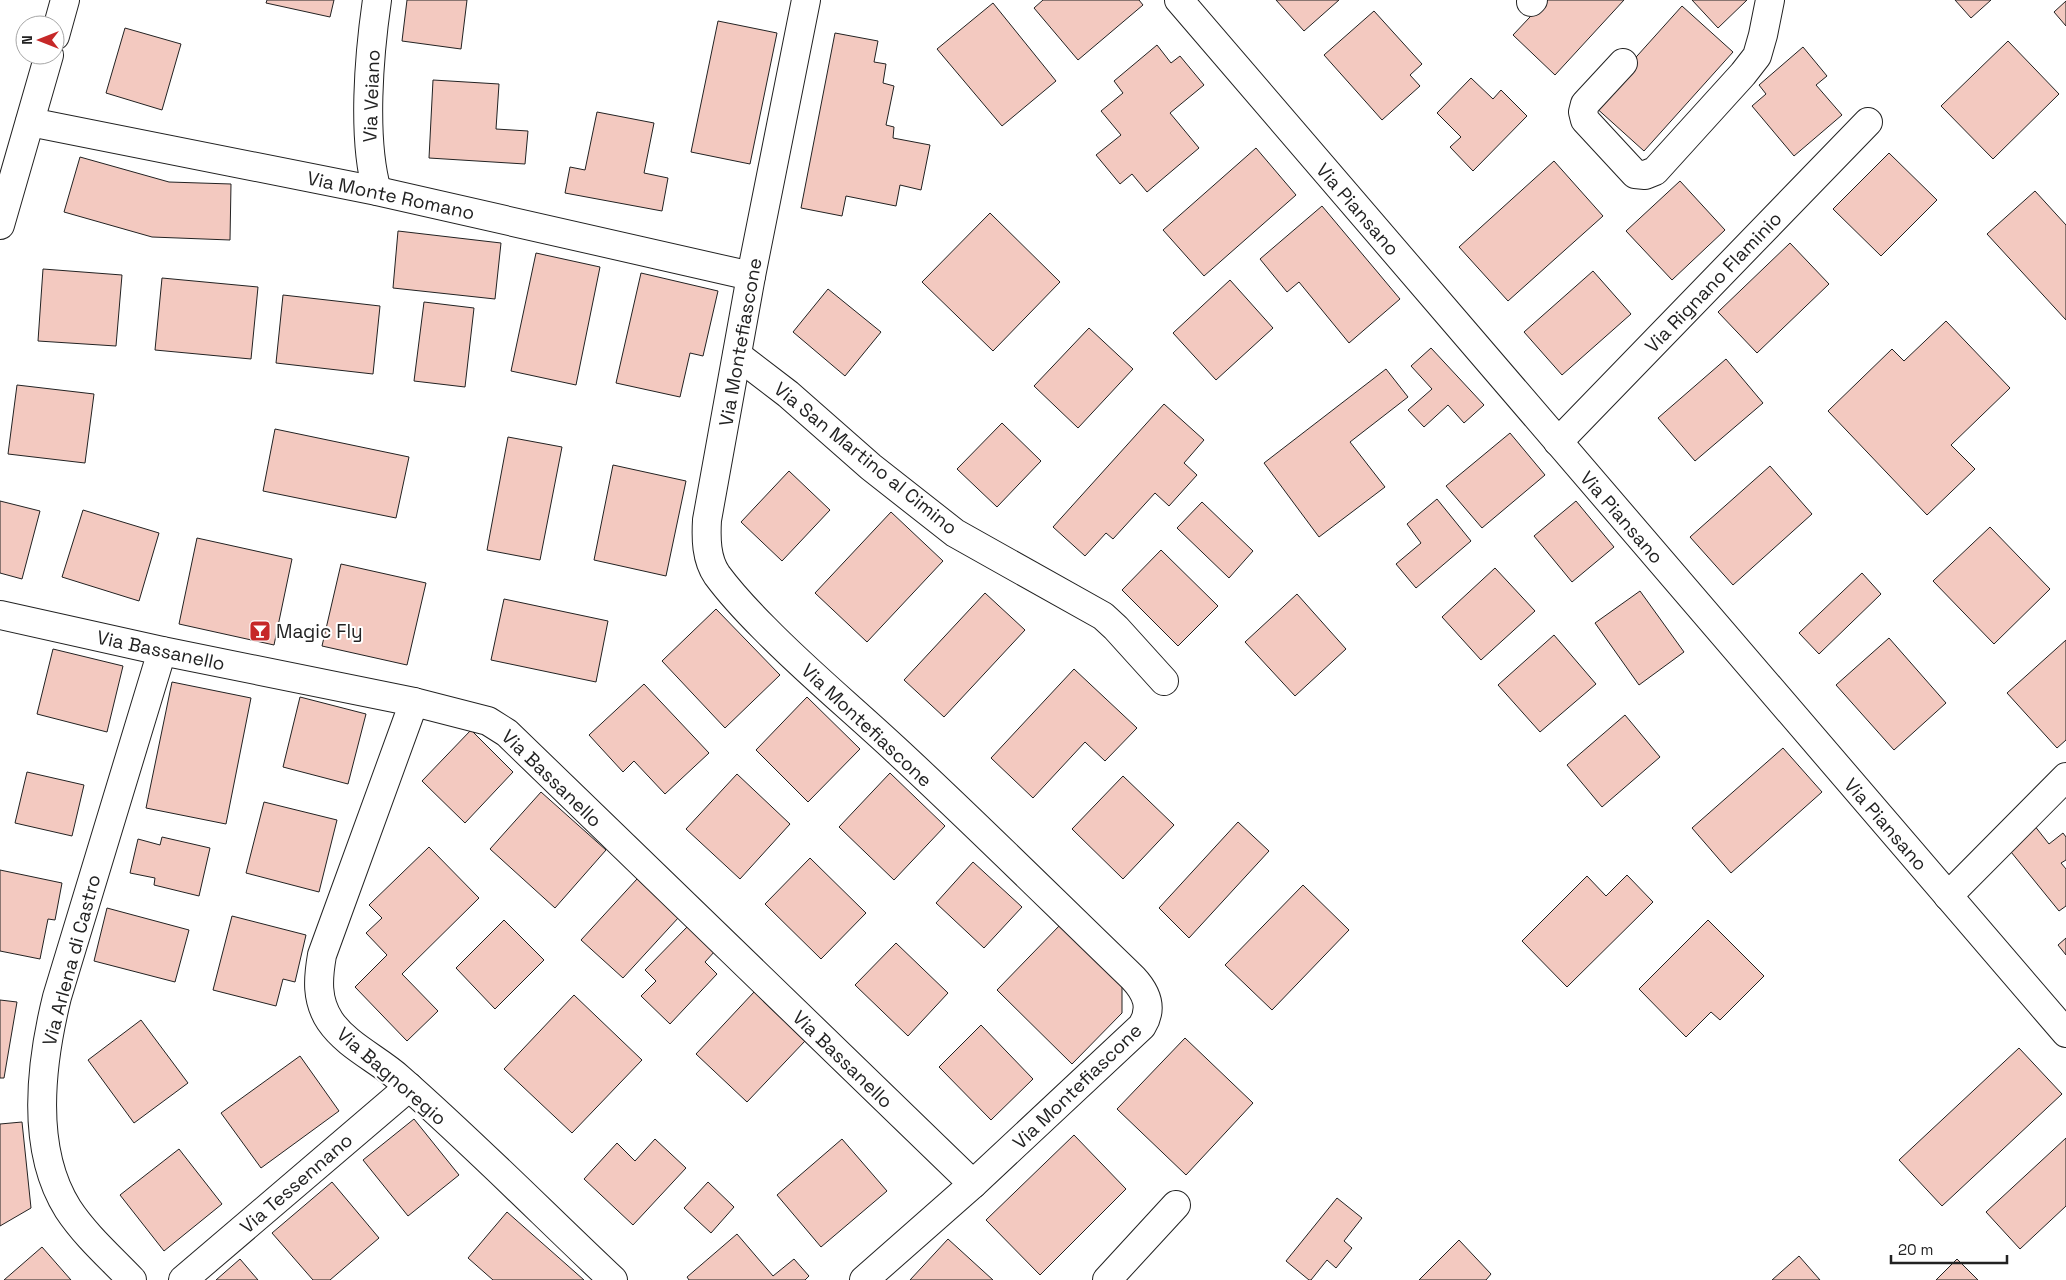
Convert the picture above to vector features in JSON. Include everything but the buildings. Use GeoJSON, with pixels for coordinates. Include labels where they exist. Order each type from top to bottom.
{"type":"FeatureCollection","features":[{"type":"Feature","properties":{"kind":"street"},"geometry":{"type":"LineString","coordinates":[[60,15],[64,0]]}},
{"type":"Feature","properties":{"kind":"street","name":"Via Veiano"},"geometry":{"type":"LineString","coordinates":[[377,0],[370,79],[369,135],[371,164],[377,191]]}},
{"type":"Feature","properties":{"kind":"street","name":"Via Montefiascone"},"geometry":{"type":"LineString","coordinates":[[806,0],[751,276],[707,526],[708,552],[718,576],[746,610],[784,649],[896,750],[1134,978],[1148,1001],[1148,1013],[1142,1026],[973,1184],[864,1280]]}},
{"type":"Feature","properties":{"kind":"street","name":"Via Piansano"},"geometry":{"type":"LineString","coordinates":[[1179,0],[2066,1033]]}},
{"type":"Feature","properties":{"kind":"street"},"geometry":{"type":"LineString","coordinates":[[1623,63],[1585,104],[1583,112],[1585,120],[1635,174],[1645,175],[1655,172],[1757,56],[1770,0]]}},
{"type":"Feature","properties":{"kind":"street"},"geometry":{"type":"LineString","coordinates":[[0,225],[47,65]]}},
{"type":"Feature","properties":{"kind":"street","name":"Via Monte Romano"},"geometry":{"type":"LineString","coordinates":[[30,122],[377,191],[751,276]]}},
{"type":"Feature","properties":{"kind":"street","name":"Via Rignano Flaminio"},"geometry":{"type":"LineString","coordinates":[[1558,442],[1868,122]]}},
{"type":"Feature","properties":{"kind":"street","name":"Via San Martino al Cimino"},"geometry":{"type":"LineString","coordinates":[[737,355],[788,394],[871,467],[956,532],[1103,616],[1164,681]]}},
{"type":"Feature","properties":{"kind":"street","name":"Via Bassanello"},"geometry":{"type":"LineString","coordinates":[[0,615],[162,651],[414,702],[488,721],[507,733],[973,1184]]}},
{"type":"Feature","properties":{"kind":"street","name":"Via Arlena di Castro"},"geometry":{"type":"LineString","coordinates":[[132,1280],[76,1220],[61,1195],[46,1148],[43,1130],[42,1094],[47,1045],[57,997],[162,651]]}},
{"type":"Feature","properties":{"kind":"street","name":"Via Bagnoregio"},"geometry":{"type":"LineString","coordinates":[[414,702],[327,938],[318,978],[323,1008],[330,1021],[341,1034],[409,1087],[613,1280]]}},
{"type":"Feature","properties":{"kind":"street"},"geometry":{"type":"LineString","coordinates":[[1948,896],[2066,777]]}},
{"type":"Feature","properties":{"kind":"street","name":"Via Tessennano"},"geometry":{"type":"LineString","coordinates":[[183,1280],[409,1087]]}},
{"type":"Feature","properties":{"kind":"street"},"geometry":{"type":"LineString","coordinates":[[1107,1280],[1176,1205]]}},
{"type":"Feature","properties":{"kind":"place","name":"Magic Fly"},"geometry":{"type":"Point","coordinates":[260,631]}}]}
